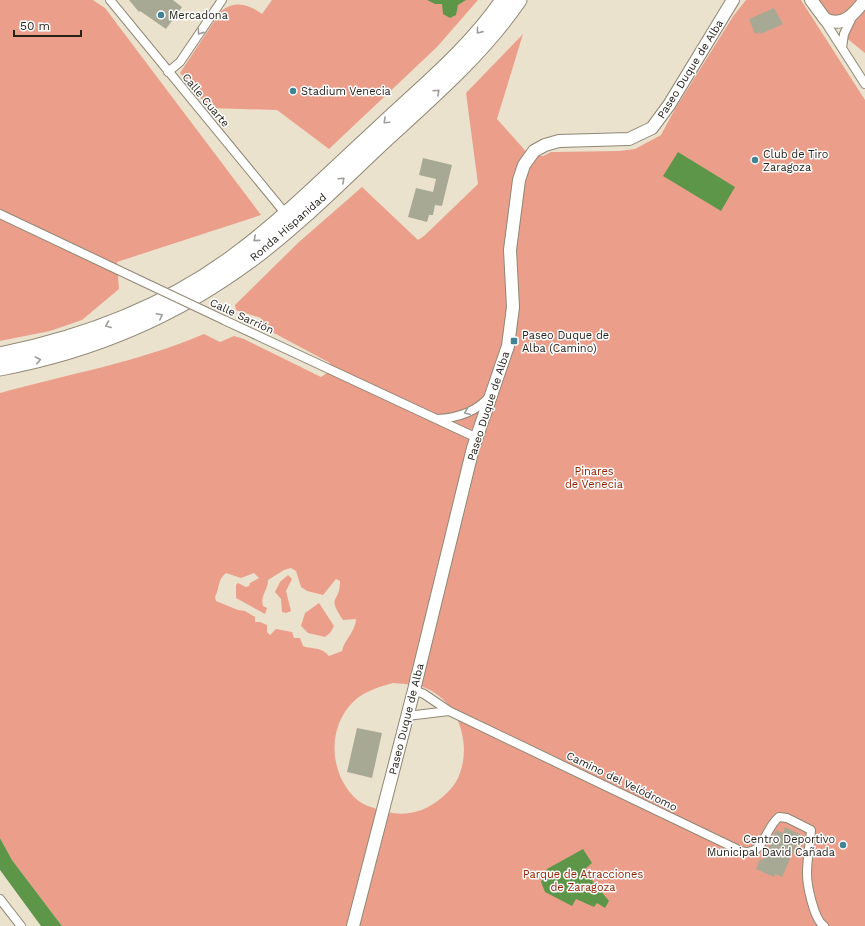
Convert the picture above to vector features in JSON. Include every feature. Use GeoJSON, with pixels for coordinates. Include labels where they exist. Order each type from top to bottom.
{"type":"FeatureCollection","features":[{"type":"Feature","properties":{"kind":"highway","name":"Ronda Hispanidad"},"geometry":{"type":"LineString","coordinates":[[0,368],[36,361],[86,347],[156,319],[224,279],[253,258],[292,217],[447,65],[474,36],[503,0]]}},
{"type":"Feature","properties":{"kind":"highway","name":"Ronda Hispanidad"},"geometry":{"type":"LineString","coordinates":[[0,354],[81,335],[144,310],[212,272],[292,217],[462,68],[487,42],[519,0]]}},
{"type":"Feature","properties":{"kind":"street","name":"Calle Cuarte"},"geometry":{"type":"LineString","coordinates":[[110,0],[168,72],[292,217]]}},
{"type":"Feature","properties":{"kind":"street"},"geometry":{"type":"LineString","coordinates":[[168,72],[180,62],[222,0]]}},
{"type":"Feature","properties":{"kind":"street","name":"Paseo Duque de Alba"},"geometry":{"type":"LineString","coordinates":[[353,926],[414,690],[476,437],[505,356],[512,321],[510,250],[519,180],[527,160],[534,151],[549,143],[559,141],[629,139],[652,128],[669,105],[733,0]]}},
{"type":"Feature","properties":{"kind":"street"},"geometry":{"type":"LineString","coordinates":[[811,0],[865,84]]}},
{"type":"Feature","properties":{"kind":"street"},"geometry":{"type":"LineString","coordinates":[[821,16],[828,21],[839,22],[846,20],[864,0]]}},
{"type":"Feature","properties":{"kind":"street"},"geometry":{"type":"LineString","coordinates":[[842,48],[844,34],[853,14]]}},
{"type":"Feature","properties":{"kind":"street","name":"Calle Sarrión"},"geometry":{"type":"LineString","coordinates":[[0,214],[476,437]]}},
{"type":"Feature","properties":{"kind":"street"},"geometry":{"type":"LineString","coordinates":[[436,419],[451,418],[470,412],[481,405],[492,393]]}},
{"type":"Feature","properties":{"kind":"street","name":"Camino del Velódromo"},"geometry":{"type":"LineString","coordinates":[[414,690],[424,694],[449,711],[744,852],[752,851],[761,845],[773,823],[779,818],[786,818],[811,830],[807,875],[814,910],[824,926]]}},
{"type":"Feature","properties":{"kind":"street"},"geometry":{"type":"LineString","coordinates":[[407,716],[449,711]]}},
{"type":"Feature","properties":{"kind":"street"},"geometry":{"type":"LineString","coordinates":[[0,899],[20,926]]}},
{"type":"Feature","properties":{"kind":"green space"},"geometry":{"type":"Polygon","coordinates":[[[0,0],[93,0],[105,8],[261,215],[117,262],[119,289],[82,320],[50,331],[0,341],[0,0]]]}},
{"type":"Feature","properties":{"kind":"green space","name":"Stadium Venecia"},"geometry":{"type":"Polygon","coordinates":[[[272,0],[478,0],[437,47],[329,149],[277,110],[209,108],[180,73],[221,11],[237,4],[252,8],[262,14],[272,0]]]}},
{"type":"Feature","properties":{"kind":"green space","name":"Pinares de Venecia"},"geometry":{"type":"Polygon","coordinates":[[[746,0],[801,0],[865,100],[865,926],[62,926],[12,860],[0,838],[0,393],[129,360],[179,344],[204,334],[220,342],[234,336],[244,339],[321,377],[330,371],[330,363],[259,325],[261,318],[236,310],[235,305],[299,242],[362,187],[418,240],[424,236],[478,184],[466,93],[523,34],[497,119],[530,156],[543,156],[551,152],[619,151],[635,149],[661,135],[675,109],[734,15],[746,0]],[[291,568],[284,570],[268,580],[262,602],[263,606],[267,608],[265,614],[236,598],[236,585],[238,583],[246,587],[249,586],[250,583],[259,578],[254,573],[241,578],[226,573],[221,578],[215,597],[216,601],[238,610],[245,611],[255,617],[255,622],[260,622],[267,625],[267,632],[270,635],[276,629],[292,632],[294,638],[300,638],[303,646],[320,649],[329,656],[342,651],[354,628],[356,619],[343,620],[335,607],[335,600],[340,581],[336,579],[323,595],[307,591],[301,587],[296,571],[291,568]],[[393,683],[367,692],[354,701],[345,712],[339,723],[334,749],[340,775],[346,786],[357,800],[368,806],[390,813],[403,814],[421,810],[433,804],[453,787],[460,773],[464,747],[458,721],[452,709],[443,699],[420,686],[393,683]]]}},
{"type":"Feature","properties":{"kind":"green space"},"geometry":{"type":"Polygon","coordinates":[[[819,0],[857,0],[841,17],[831,16],[819,0]]]}},
{"type":"Feature","properties":{"kind":"green space"},"geometry":{"type":"Polygon","coordinates":[[[865,7],[865,53],[844,36],[865,7]]]}},
{"type":"Feature","properties":{"kind":"green space"},"geometry":{"type":"Polygon","coordinates":[[[288,575],[292,579],[286,591],[291,611],[286,613],[282,612],[281,599],[275,592],[280,582],[288,575]]]}},
{"type":"Feature","properties":{"kind":"green space"},"geometry":{"type":"Polygon","coordinates":[[[319,603],[334,626],[330,633],[325,637],[308,633],[301,626],[305,613],[319,603]]]}},
{"type":"Feature","properties":{"kind":"shaded area"},"geometry":{"type":"Polygon","coordinates":[[[427,0],[466,0],[458,5],[456,15],[450,18],[443,14],[442,4],[435,4],[427,0]]]}},
{"type":"Feature","properties":{"kind":"shaded area"},"geometry":{"type":"Polygon","coordinates":[[[678,152],[735,187],[721,211],[663,176],[678,152]]]}},
{"type":"Feature","properties":{"kind":"shaded area"},"geometry":{"type":"Polygon","coordinates":[[[0,838],[12,860],[62,926],[41,926],[0,870],[0,838]]]}},
{"type":"Feature","properties":{"kind":"shaded area"},"geometry":{"type":"Polygon","coordinates":[[[583,849],[592,863],[585,869],[585,872],[609,901],[605,908],[597,903],[594,907],[576,899],[572,906],[545,892],[541,882],[547,869],[583,849]]]}},
{"type":"Feature","properties":{"kind":"building","name":"Mercadona"},"geometry":{"type":"Polygon","coordinates":[[[129,0],[173,0],[182,7],[166,29],[140,11],[139,12],[129,0]]]}},
{"type":"Feature","properties":{"kind":"building"},"geometry":{"type":"Polygon","coordinates":[[[774,8],[783,24],[761,34],[760,32],[755,34],[749,19],[774,8]]]}},
{"type":"Feature","properties":{"kind":"building"},"geometry":{"type":"Polygon","coordinates":[[[423,158],[452,165],[442,206],[435,205],[433,215],[429,215],[427,222],[408,217],[416,188],[433,192],[436,179],[419,175],[423,158]]]}},
{"type":"Feature","properties":{"kind":"building"},"geometry":{"type":"Polygon","coordinates":[[[357,728],[382,733],[372,778],[347,772],[357,728]]]}},
{"type":"Feature","properties":{"kind":"building"},"geometry":{"type":"Polygon","coordinates":[[[785,827],[801,835],[782,877],[775,874],[774,877],[756,869],[760,859],[763,860],[776,830],[783,833],[785,827]]]}},
{"type":"Feature","properties":{"kind":"place","name":"Mercadona"},"geometry":{"type":"Point","coordinates":[161,15]}},
{"type":"Feature","properties":{"kind":"place","name":"Stadium Venecia"},"geometry":{"type":"Point","coordinates":[293,91]}},
{"type":"Feature","properties":{"kind":"place","name":"Club de Tiro Zaragoza"},"geometry":{"type":"Point","coordinates":[755,160]}},
{"type":"Feature","properties":{"kind":"place","name":"Paseo Duque de Alba (Camino)"},"geometry":{"type":"Point","coordinates":[514,341]}},
{"type":"Feature","properties":{"kind":"place","name":"Centro Deportivo Municipal David Cañada"},"geometry":{"type":"Point","coordinates":[843,845]}},
{"type":"Feature","properties":{"kind":"park label","name":"Parque de Atracciones de Zaragoza"},"geometry":{"type":"Point","coordinates":[583,880]}}]}
